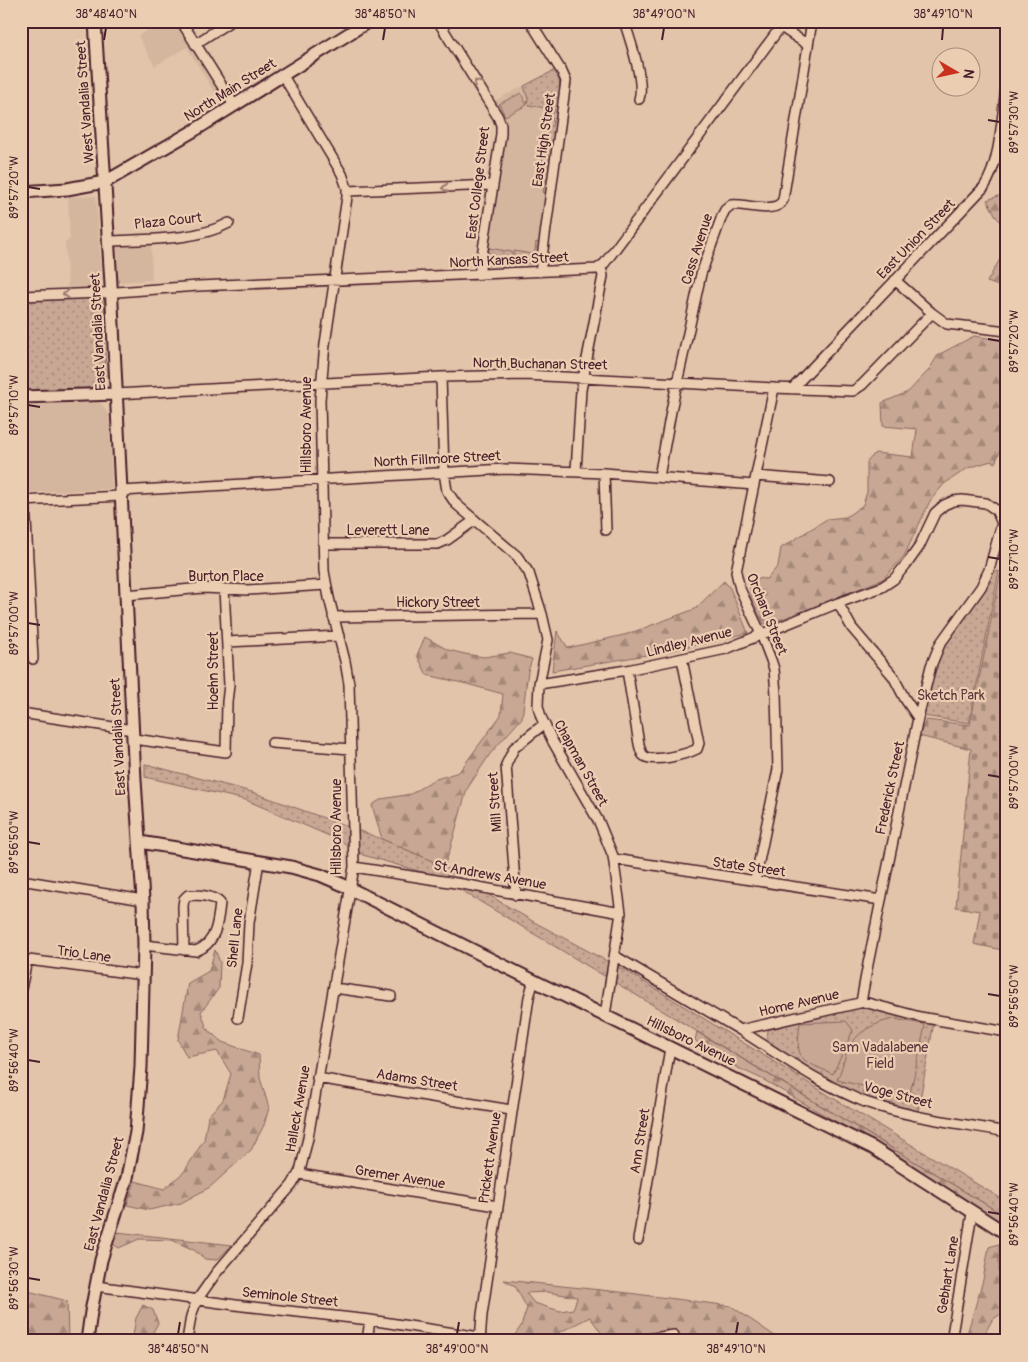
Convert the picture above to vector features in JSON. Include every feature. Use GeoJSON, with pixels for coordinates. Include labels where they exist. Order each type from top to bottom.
{"type":"FeatureCollection","features":[{"type":"Feature","properties":{"kind":"main road","name":"West Vandalia Street"},"geometry":{"type":"LineString","coordinates":[[95,21],[105,182]]}},
{"type":"Feature","properties":{"kind":"main road","name":"North Main Street"},"geometry":{"type":"LineString","coordinates":[[21,192],[67,189],[105,182],[195,130],[369,21]]}},
{"type":"Feature","properties":{"kind":"main road","name":"East Vandalia Street"},"geometry":{"type":"LineString","coordinates":[[86,1341],[96,1286],[108,1238],[127,1178],[136,1132],[144,975],[143,900],[105,182]]}},
{"type":"Feature","properties":{"kind":"main road"},"geometry":{"type":"LineString","coordinates":[[21,398],[116,394]]}},
{"type":"Feature","properties":{"kind":"main road"},"geometry":{"type":"LineString","coordinates":[[140,842],[291,866],[320,875],[350,888]]}},
{"type":"Feature","properties":{"kind":"main road","name":"Hillsboro Avenue"},"geometry":{"type":"LineString","coordinates":[[350,888],[873,1148],[1007,1234]]}},
{"type":"Feature","properties":{"kind":"street"},"geometry":{"type":"LineString","coordinates":[[181,21],[234,105]]}},
{"type":"Feature","properties":{"kind":"street"},"geometry":{"type":"LineString","coordinates":[[195,44],[231,21]]}},
{"type":"Feature","properties":{"kind":"street","name":"East College Street"},"geometry":{"type":"LineString","coordinates":[[438,21],[498,117],[501,125],[479,275]]}},
{"type":"Feature","properties":{"kind":"street","name":"East High Street"},"geometry":{"type":"LineString","coordinates":[[530,21],[565,76],[566,81],[540,272]]}},
{"type":"Feature","properties":{"kind":"street"},"geometry":{"type":"LineString","coordinates":[[624,21],[638,70],[641,91],[639,99]]}},
{"type":"Feature","properties":{"kind":"street"},"geometry":{"type":"LineString","coordinates":[[772,21],[783,24],[808,45]]}},
{"type":"Feature","properties":{"kind":"street","name":"Cass Avenue"},"geometry":{"type":"LineString","coordinates":[[659,477],[701,274],[725,210],[734,205],[774,207],[782,202],[812,21]]}},
{"type":"Feature","properties":{"kind":"street"},"geometry":{"type":"LineString","coordinates":[[576,471],[583,377],[604,276],[601,267],[783,24]]}},
{"type":"Feature","properties":{"kind":"street","name":"Hillsboro Avenue"},"geometry":{"type":"LineString","coordinates":[[282,74],[336,164],[345,182],[347,191],[320,384],[321,479],[326,585],[350,684],[354,867],[350,888]]}},
{"type":"Feature","properties":{"kind":"street","name":"East Union Street"},"geometry":{"type":"LineString","coordinates":[[792,389],[984,187],[991,175],[996,157],[1007,81]]}},
{"type":"Feature","properties":{"kind":"street"},"geometry":{"type":"LineString","coordinates":[[996,157],[1007,150]]}},
{"type":"Feature","properties":{"kind":"street"},"geometry":{"type":"LineString","coordinates":[[347,191],[493,185]]}},
{"type":"Feature","properties":{"kind":"street","name":"Plaza Court"},"geometry":{"type":"LineString","coordinates":[[108,240],[188,235],[219,229],[229,223]]}},
{"type":"Feature","properties":{"kind":"street","name":"North Kansas Street"},"geometry":{"type":"LineString","coordinates":[[21,296],[540,272],[596,269],[601,267]]}},
{"type":"Feature","properties":{"kind":"street"},"geometry":{"type":"LineString","coordinates":[[895,280],[944,323],[951,326],[1007,331]]}},
{"type":"Feature","properties":{"kind":"street","name":"North Buchanan Street"},"geometry":{"type":"LineString","coordinates":[[116,394],[525,374],[847,391],[858,389],[932,313]]}},
{"type":"Feature","properties":{"kind":"street","name":"Chapman Street"},"geometry":{"type":"LineString","coordinates":[[441,377],[445,484],[450,497],[456,504],[517,556],[531,578],[548,640],[539,684],[538,706],[544,724],[599,822],[614,859],[622,913],[605,1015]]}},
{"type":"Feature","properties":{"kind":"street","name":"Orchard Street"},"geometry":{"type":"LineString","coordinates":[[755,882],[776,782],[778,760],[774,669],[762,634],[743,596],[736,572],[774,388]]}},
{"type":"Feature","properties":{"kind":"street","name":"North Fillmore Street"},"geometry":{"type":"LineString","coordinates":[[23,500],[321,479],[515,468],[659,477],[830,482]]}},
{"type":"Feature","properties":{"kind":"street"},"geometry":{"type":"LineString","coordinates":[[604,473],[606,530]]}},
{"type":"Feature","properties":{"kind":"street"},"geometry":{"type":"LineString","coordinates":[[23,500],[33,659]]}},
{"type":"Feature","properties":{"kind":"street","name":"Lindley Avenue"},"geometry":{"type":"LineString","coordinates":[[539,684],[627,670],[726,649],[882,587],[894,579],[919,546],[935,513],[948,502],[972,500],[992,506],[998,512],[1004,529]]}},
{"type":"Feature","properties":{"kind":"street","name":"Leverett Lane"},"geometry":{"type":"LineString","coordinates":[[323,544],[438,544],[447,540],[475,520]]}},
{"type":"Feature","properties":{"kind":"street","name":"Frederick Street"},"geometry":{"type":"LineString","coordinates":[[861,1002],[918,718],[935,654],[946,633],[981,587],[1004,529]]}},
{"type":"Feature","properties":{"kind":"street","name":"Burton Place"},"geometry":{"type":"LineString","coordinates":[[126,595],[203,588],[248,590],[326,585]]}},
{"type":"Feature","properties":{"kind":"street","name":"Hoehn Street"},"geometry":{"type":"LineString","coordinates":[[133,735],[226,752],[229,686],[224,589]]}},
{"type":"Feature","properties":{"kind":"street"},"geometry":{"type":"LineString","coordinates":[[838,603],[852,628],[893,676],[918,718]]}},
{"type":"Feature","properties":{"kind":"street","name":"Hickory Street"},"geometry":{"type":"LineString","coordinates":[[333,617],[542,614]]}},
{"type":"Feature","properties":{"kind":"street"},"geometry":{"type":"LineString","coordinates":[[227,642],[339,636]]}},
{"type":"Feature","properties":{"kind":"street"},"geometry":{"type":"LineString","coordinates":[[627,670],[642,754],[652,759],[678,755],[697,749],[699,743],[682,659]]}},
{"type":"Feature","properties":{"kind":"street"},"geometry":{"type":"LineString","coordinates":[[21,713],[133,735]]}},
{"type":"Feature","properties":{"kind":"street","name":"Mill Street"},"geometry":{"type":"LineString","coordinates":[[516,895],[506,765],[514,748],[544,724]]}},
{"type":"Feature","properties":{"kind":"street"},"geometry":{"type":"LineString","coordinates":[[272,743],[352,749]]}},
{"type":"Feature","properties":{"kind":"street","name":"State Street"},"geometry":{"type":"LineString","coordinates":[[614,859],[881,900]]}},
{"type":"Feature","properties":{"kind":"street","name":"Shell Lane"},"geometry":{"type":"LineString","coordinates":[[238,1018],[247,963],[249,923],[259,861]]}},
{"type":"Feature","properties":{"kind":"street","name":"St Andrews Avenue"},"geometry":{"type":"LineString","coordinates":[[354,867],[462,884],[622,913]]}},
{"type":"Feature","properties":{"kind":"street"},"geometry":{"type":"LineString","coordinates":[[21,880],[143,900]]}},
{"type":"Feature","properties":{"kind":"street","name":"Halleck Avenue"},"geometry":{"type":"LineString","coordinates":[[187,1341],[197,1300],[216,1273],[279,1202],[299,1174],[318,1078],[350,888]]}},
{"type":"Feature","properties":{"kind":"street"},"geometry":{"type":"LineString","coordinates":[[144,945],[184,950],[196,951],[208,944],[218,923],[220,903],[216,899],[195,895],[188,895],[184,899],[184,950]]}},
{"type":"Feature","properties":{"kind":"street"},"geometry":{"type":"LineString","coordinates":[[615,956],[740,1030]]}},
{"type":"Feature","properties":{"kind":"street"},"geometry":{"type":"LineString","coordinates":[[21,988],[24,959]]}},
{"type":"Feature","properties":{"kind":"street","name":"Trio Lane"},"geometry":{"type":"LineString","coordinates":[[24,959],[144,975]]}},
{"type":"Feature","properties":{"kind":"street","name":"Prickett Avenue"},"geometry":{"type":"LineString","coordinates":[[480,1339],[511,1110],[529,998],[534,980]]}},
{"type":"Feature","properties":{"kind":"street"},"geometry":{"type":"LineString","coordinates":[[334,988],[391,996]]}},
{"type":"Feature","properties":{"kind":"street","name":"Home Avenue"},"geometry":{"type":"LineString","coordinates":[[740,1030],[868,1002],[920,1017],[1007,1032]]}},
{"type":"Feature","properties":{"kind":"street","name":"Voge Street"},"geometry":{"type":"LineString","coordinates":[[740,1030],[820,1080],[865,1102],[929,1118],[1007,1132]]}},
{"type":"Feature","properties":{"kind":"street","name":"Ann Street"},"geometry":{"type":"LineString","coordinates":[[638,1240],[670,1048]]}},
{"type":"Feature","properties":{"kind":"street","name":"Adams Street"},"geometry":{"type":"LineString","coordinates":[[318,1078],[511,1110]]}},
{"type":"Feature","properties":{"kind":"street","name":"Gremer Avenue"},"geometry":{"type":"LineString","coordinates":[[299,1174],[497,1206]]}},
{"type":"Feature","properties":{"kind":"street","name":"Gebhart Lane"},"geometry":{"type":"LineString","coordinates":[[951,1341],[972,1213]]}},
{"type":"Feature","properties":{"kind":"street","name":"Seminole Street"},"geometry":{"type":"LineString","coordinates":[[96,1286],[370,1320],[480,1339]]}},
{"type":"Feature","properties":{"kind":"street"},"geometry":{"type":"LineString","coordinates":[[367,1341],[370,1320]]}},
{"type":"Feature","properties":{"kind":"street"},"geometry":{"type":"LineString","coordinates":[[632,1341],[674,1335]]}},
{"type":"Feature","properties":{"kind":"shaded area"},"geometry":{"type":"Polygon","coordinates":[[[164,21],[190,21],[233,92],[219,100],[187,47],[155,66],[138,36],[164,21]]]}},
{"type":"Feature","properties":{"kind":"shaded area"},"geometry":{"type":"Polygon","coordinates":[[[557,69],[562,85],[537,265],[535,267],[487,269],[485,267],[505,128],[492,102],[557,69]]]}},
{"type":"Feature","properties":{"kind":"shaded area"},"geometry":{"type":"Polygon","coordinates":[[[96,196],[102,288],[68,289],[65,244],[70,238],[68,197],[96,196]]]}},
{"type":"Feature","properties":{"kind":"shaded area"},"geometry":{"type":"Polygon","coordinates":[[[151,241],[152,280],[118,282],[117,243],[151,241]]]}},
{"type":"Feature","properties":{"kind":"shaded area"},"geometry":{"type":"Polygon","coordinates":[[[100,402],[109,415],[112,489],[21,493],[21,406],[100,402]]]}},
{"type":"Feature","properties":{"kind":"green space"},"geometry":{"type":"Polygon","coordinates":[[[555,70],[559,79],[560,93],[546,193],[543,193],[545,178],[541,174],[543,157],[547,156],[548,148],[545,147],[548,128],[552,126],[553,119],[550,116],[555,110],[529,105],[524,86],[555,70]]]}},
{"type":"Feature","properties":{"kind":"green space"},"geometry":{"type":"Polygon","coordinates":[[[521,93],[527,105],[505,116],[499,104],[521,93]]]}},
{"type":"Feature","properties":{"kind":"green space"},"geometry":{"type":"Polygon","coordinates":[[[1007,193],[1007,228],[997,218],[987,200],[1007,193]]]}},
{"type":"Feature","properties":{"kind":"green space"},"geometry":{"type":"Polygon","coordinates":[[[536,242],[539,243],[535,263],[513,263],[514,251],[532,254],[535,251],[536,242]]]}},
{"type":"Feature","properties":{"kind":"green space"},"geometry":{"type":"Polygon","coordinates":[[[1007,243],[1007,289],[987,282],[1007,243]]]}},
{"type":"Feature","properties":{"kind":"green space"},"geometry":{"type":"Polygon","coordinates":[[[489,248],[512,252],[510,264],[487,265],[489,248]]]}},
{"type":"Feature","properties":{"kind":"green space"},"geometry":{"type":"Polygon","coordinates":[[[100,298],[105,301],[106,374],[102,383],[88,389],[23,392],[21,301],[100,298]]]}},
{"type":"Feature","properties":{"kind":"green space"},"geometry":{"type":"Polygon","coordinates":[[[974,336],[1007,341],[1007,442],[1001,449],[995,463],[991,461],[968,468],[944,484],[930,501],[904,556],[883,579],[785,618],[764,624],[751,598],[749,578],[767,579],[778,566],[781,548],[827,519],[846,517],[863,505],[867,492],[867,462],[875,453],[913,457],[917,429],[883,426],[882,403],[908,392],[929,370],[938,355],[974,336]]]}},
{"type":"Feature","properties":{"kind":"green space"},"geometry":{"type":"Polygon","coordinates":[[[1007,541],[1007,951],[974,944],[980,911],[956,907],[971,749],[919,736],[926,720],[970,725],[1007,541]]]}},
{"type":"Feature","properties":{"kind":"green space","name":"Sketch Park"},"geometry":{"type":"Polygon","coordinates":[[[999,571],[969,723],[923,716],[938,654],[967,611],[983,593],[991,573],[999,571]]]}},
{"type":"Feature","properties":{"kind":"green space"},"geometry":{"type":"Polygon","coordinates":[[[724,581],[730,588],[748,633],[670,651],[552,671],[557,631],[568,648],[628,634],[695,609],[724,581]]]}},
{"type":"Feature","properties":{"kind":"green space"},"geometry":{"type":"Polygon","coordinates":[[[425,637],[448,650],[465,654],[484,657],[510,653],[532,659],[528,671],[522,718],[490,754],[467,789],[444,866],[382,839],[372,805],[382,799],[411,794],[433,780],[459,772],[501,715],[503,694],[427,675],[417,655],[425,637]]]}},
{"type":"Feature","properties":{"kind":"green space"},"geometry":{"type":"Polygon","coordinates":[[[145,764],[252,792],[382,839],[444,866],[457,876],[534,922],[633,975],[1007,1202],[1007,1217],[439,877],[363,855],[341,841],[246,800],[145,777],[145,764]]]}},
{"type":"Feature","properties":{"kind":"green space"},"geometry":{"type":"Polygon","coordinates":[[[215,950],[220,962],[219,988],[201,1012],[207,1029],[222,1042],[259,1055],[260,1078],[269,1108],[264,1125],[251,1150],[210,1187],[181,1203],[149,1210],[127,1205],[135,1181],[164,1189],[184,1172],[204,1140],[208,1116],[223,1100],[231,1074],[217,1051],[187,1057],[178,1040],[188,983],[209,971],[215,950]]]}},
{"type":"Feature","properties":{"kind":"green space","name":"Sam Vadalabene Field"},"geometry":{"type":"Polygon","coordinates":[[[861,1005],[934,1022],[918,1111],[860,1096],[820,1075],[776,1047],[767,1039],[768,1030],[861,1005]]]}},
{"type":"Feature","properties":{"kind":"green space"},"geometry":{"type":"Polygon","coordinates":[[[894,1019],[923,1024],[925,1026],[910,1094],[906,1096],[837,1080],[846,1054],[854,1040],[872,1026],[894,1019]]]}},
{"type":"Feature","properties":{"kind":"green space"},"geometry":{"type":"Polygon","coordinates":[[[846,1021],[853,1030],[833,1074],[802,1058],[798,1045],[800,1023],[846,1021]]]}},
{"type":"Feature","properties":{"kind":"green space"},"geometry":{"type":"Polygon","coordinates":[[[697,1032],[1007,1217],[1007,1225],[965,1201],[892,1151],[831,1119],[762,1079],[708,1054],[695,1040],[697,1032]]]}},
{"type":"Feature","properties":{"kind":"green space"},"geometry":{"type":"Polygon","coordinates":[[[117,1232],[232,1245],[217,1260],[205,1259],[194,1250],[172,1240],[139,1239],[119,1248],[113,1244],[117,1232]]]}},
{"type":"Feature","properties":{"kind":"green space"},"geometry":{"type":"Polygon","coordinates":[[[999,1244],[999,1281],[1007,1295],[1007,1310],[992,1320],[981,1341],[965,1341],[983,1280],[989,1247],[999,1244]]]}},
{"type":"Feature","properties":{"kind":"green space"},"geometry":{"type":"Polygon","coordinates":[[[504,1280],[731,1306],[782,1341],[607,1341],[590,1317],[558,1333],[553,1341],[511,1341],[521,1326],[527,1308],[515,1286],[504,1280]],[[547,1292],[526,1293],[534,1303],[560,1311],[573,1309],[577,1297],[547,1292]]]}},
{"type":"Feature","properties":{"kind":"green space"},"geometry":{"type":"Polygon","coordinates":[[[21,1291],[67,1301],[68,1341],[21,1341],[21,1291]]]}},
{"type":"Feature","properties":{"kind":"green space"},"geometry":{"type":"Polygon","coordinates":[[[143,1305],[153,1310],[158,1323],[153,1332],[155,1341],[132,1341],[136,1318],[143,1305]]]}}]}
